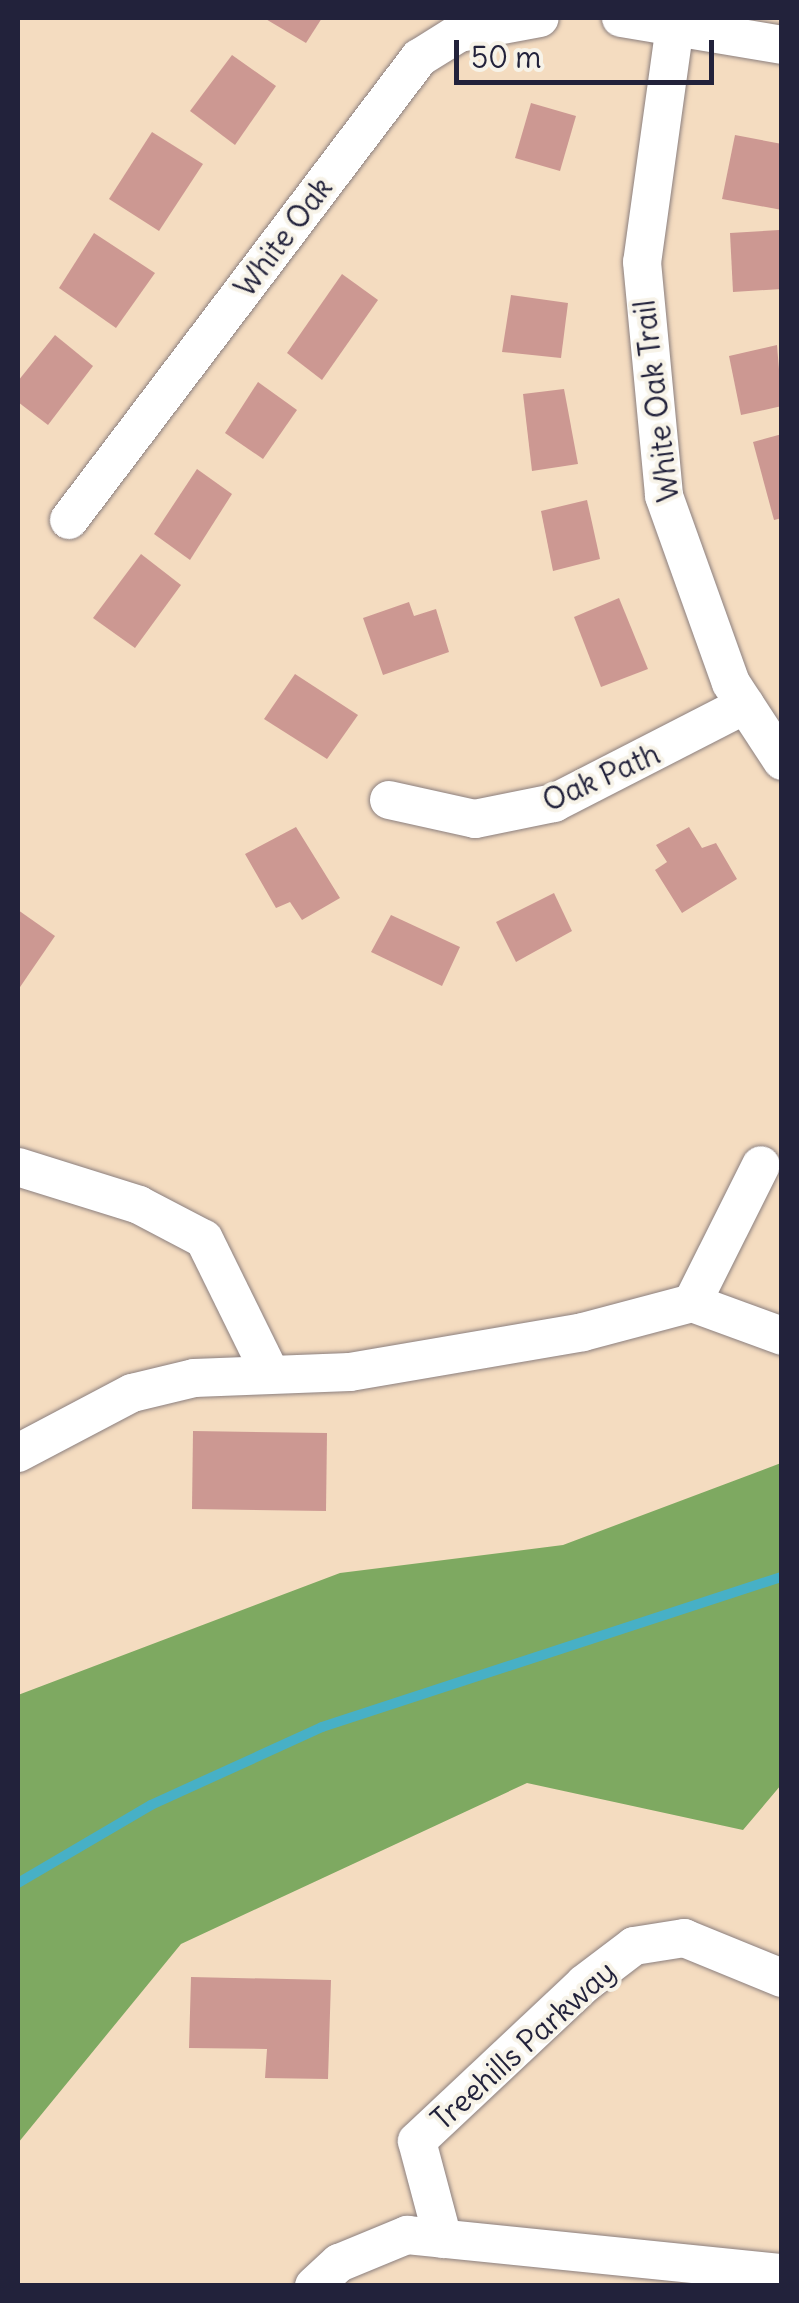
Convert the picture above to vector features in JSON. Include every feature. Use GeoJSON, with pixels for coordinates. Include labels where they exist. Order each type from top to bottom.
{"type":"FeatureCollection","features":[{"type":"Feature","properties":{"kind":"street","name":"White Oak"},"geometry":{"type":"LineString","coordinates":[[69,520],[419,58],[459,33],[540,18]]}},
{"type":"Feature","properties":{"kind":"street"},"geometry":{"type":"LineString","coordinates":[[620,18],[676,22],[782,45]]}},
{"type":"Feature","properties":{"kind":"street","name":"White Oak Trail"},"geometry":{"type":"LineString","coordinates":[[676,22],[642,262],[642,326],[670,522],[745,705],[782,761]]}},
{"type":"Feature","properties":{"kind":"street","name":"Oak Path"},"geometry":{"type":"LineString","coordinates":[[389,800],[475,819],[554,803],[745,705]]}},
{"type":"Feature","properties":{"kind":"street"},"geometry":{"type":"LineString","coordinates":[[692,1303],[761,1165]]}},
{"type":"Feature","properties":{"kind":"street"},"geometry":{"type":"LineString","coordinates":[[18,1167],[139,1205],[204,1239],[269,1371]]}},
{"type":"Feature","properties":{"kind":"street"},"geometry":{"type":"LineString","coordinates":[[18,1453],[132,1393],[269,1371],[350,1372],[468,1353],[692,1303],[782,1336]]}},
{"type":"Feature","properties":{"kind":"street","name":"Treehills Parkway"},"geometry":{"type":"LineString","coordinates":[[443,2240],[417,2141],[584,1984],[634,1946],[684,1938],[782,1978]]}},
{"type":"Feature","properties":{"kind":"street"},"geometry":{"type":"LineString","coordinates":[[314,2286],[340,2263],[407,2236],[782,2273]]}},
{"type":"Feature","properties":{"kind":"green space"},"geometry":{"type":"Polygon","coordinates":[[[781,1463],[781,1785],[743,1830],[527,1783],[181,1944],[18,2143],[18,1695],[340,1573],[563,1545],[781,1463]]]}},
{"type":"Feature","properties":{"kind":"building"},"geometry":{"type":"Polygon","coordinates":[[[264,18],[322,18],[306,43],[264,18]]]}},
{"type":"Feature","properties":{"kind":"building"},"geometry":{"type":"Polygon","coordinates":[[[232,55],[276,86],[235,145],[190,111],[232,55]]]}},
{"type":"Feature","properties":{"kind":"building"},"geometry":{"type":"Polygon","coordinates":[[[531,103],[576,116],[560,171],[515,158],[531,103]]]}},
{"type":"Feature","properties":{"kind":"building"},"geometry":{"type":"Polygon","coordinates":[[[152,132],[203,164],[159,231],[109,199],[152,132]]]}},
{"type":"Feature","properties":{"kind":"building"},"geometry":{"type":"Polygon","coordinates":[[[735,135],[782,144],[782,210],[722,199],[735,135]]]}},
{"type":"Feature","properties":{"kind":"building"},"geometry":{"type":"Polygon","coordinates":[[[779,230],[782,289],[733,292],[730,233],[779,230]]]}},
{"type":"Feature","properties":{"kind":"building"},"geometry":{"type":"Polygon","coordinates":[[[94,233],[155,273],[116,328],[59,288],[94,233]]]}},
{"type":"Feature","properties":{"kind":"building"},"geometry":{"type":"Polygon","coordinates":[[[342,274],[378,300],[322,380],[287,353],[342,274]]]}},
{"type":"Feature","properties":{"kind":"building"},"geometry":{"type":"Polygon","coordinates":[[[511,295],[568,303],[561,358],[502,352],[511,295]]]}},
{"type":"Feature","properties":{"kind":"building"},"geometry":{"type":"Polygon","coordinates":[[[55,335],[93,366],[48,425],[18,402],[18,381],[55,335]]]}},
{"type":"Feature","properties":{"kind":"building"},"geometry":{"type":"Polygon","coordinates":[[[777,345],[782,406],[741,415],[729,356],[777,345]]]}},
{"type":"Feature","properties":{"kind":"building"},"geometry":{"type":"Polygon","coordinates":[[[258,382],[297,410],[263,459],[225,433],[258,382]]]}},
{"type":"Feature","properties":{"kind":"building"},"geometry":{"type":"Polygon","coordinates":[[[564,389],[578,464],[532,471],[523,394],[564,389]]]}},
{"type":"Feature","properties":{"kind":"building"},"geometry":{"type":"Polygon","coordinates":[[[782,434],[782,518],[774,520],[753,442],[782,434]]]}},
{"type":"Feature","properties":{"kind":"building"},"geometry":{"type":"Polygon","coordinates":[[[197,469],[232,494],[190,560],[154,534],[197,469]]]}},
{"type":"Feature","properties":{"kind":"building"},"geometry":{"type":"Polygon","coordinates":[[[587,500],[600,559],[553,571],[541,511],[587,500]]]}},
{"type":"Feature","properties":{"kind":"building"},"geometry":{"type":"Polygon","coordinates":[[[141,554],[181,585],[135,648],[93,618],[141,554]]]}},
{"type":"Feature","properties":{"kind":"building"},"geometry":{"type":"Polygon","coordinates":[[[619,598],[648,669],[601,687],[574,617],[619,598]]]}},
{"type":"Feature","properties":{"kind":"building"},"geometry":{"type":"Polygon","coordinates":[[[409,602],[414,616],[436,609],[449,652],[383,675],[363,618],[409,602]]]}},
{"type":"Feature","properties":{"kind":"building"},"geometry":{"type":"Polygon","coordinates":[[[295,674],[358,715],[327,759],[264,719],[295,674]]]}},
{"type":"Feature","properties":{"kind":"building"},"geometry":{"type":"Polygon","coordinates":[[[296,827],[340,898],[302,920],[290,902],[276,908],[245,854],[296,827]]]}},
{"type":"Feature","properties":{"kind":"building"},"geometry":{"type":"Polygon","coordinates":[[[689,827],[702,848],[716,843],[737,879],[682,913],[655,870],[667,862],[656,845],[689,827]]]}},
{"type":"Feature","properties":{"kind":"building"},"geometry":{"type":"Polygon","coordinates":[[[554,893],[572,931],[516,962],[496,922],[554,893]]]}},
{"type":"Feature","properties":{"kind":"building"},"geometry":{"type":"Polygon","coordinates":[[[18,910],[55,936],[18,990],[18,910]]]}},
{"type":"Feature","properties":{"kind":"building"},"geometry":{"type":"Polygon","coordinates":[[[391,915],[460,947],[442,986],[371,952],[391,915]]]}},
{"type":"Feature","properties":{"kind":"building"},"geometry":{"type":"Polygon","coordinates":[[[193,1431],[327,1433],[326,1511],[192,1509],[193,1431]]]}},
{"type":"Feature","properties":{"kind":"building"},"geometry":{"type":"Polygon","coordinates":[[[191,1977],[331,1980],[328,2079],[265,2078],[267,2049],[189,2048],[191,1977]]]}},
{"type":"Feature","properties":{"kind":"waterway"},"geometry":{"type":"LineString","coordinates":[[18,1883],[151,1805],[322,1727],[782,1577]]}}]}
